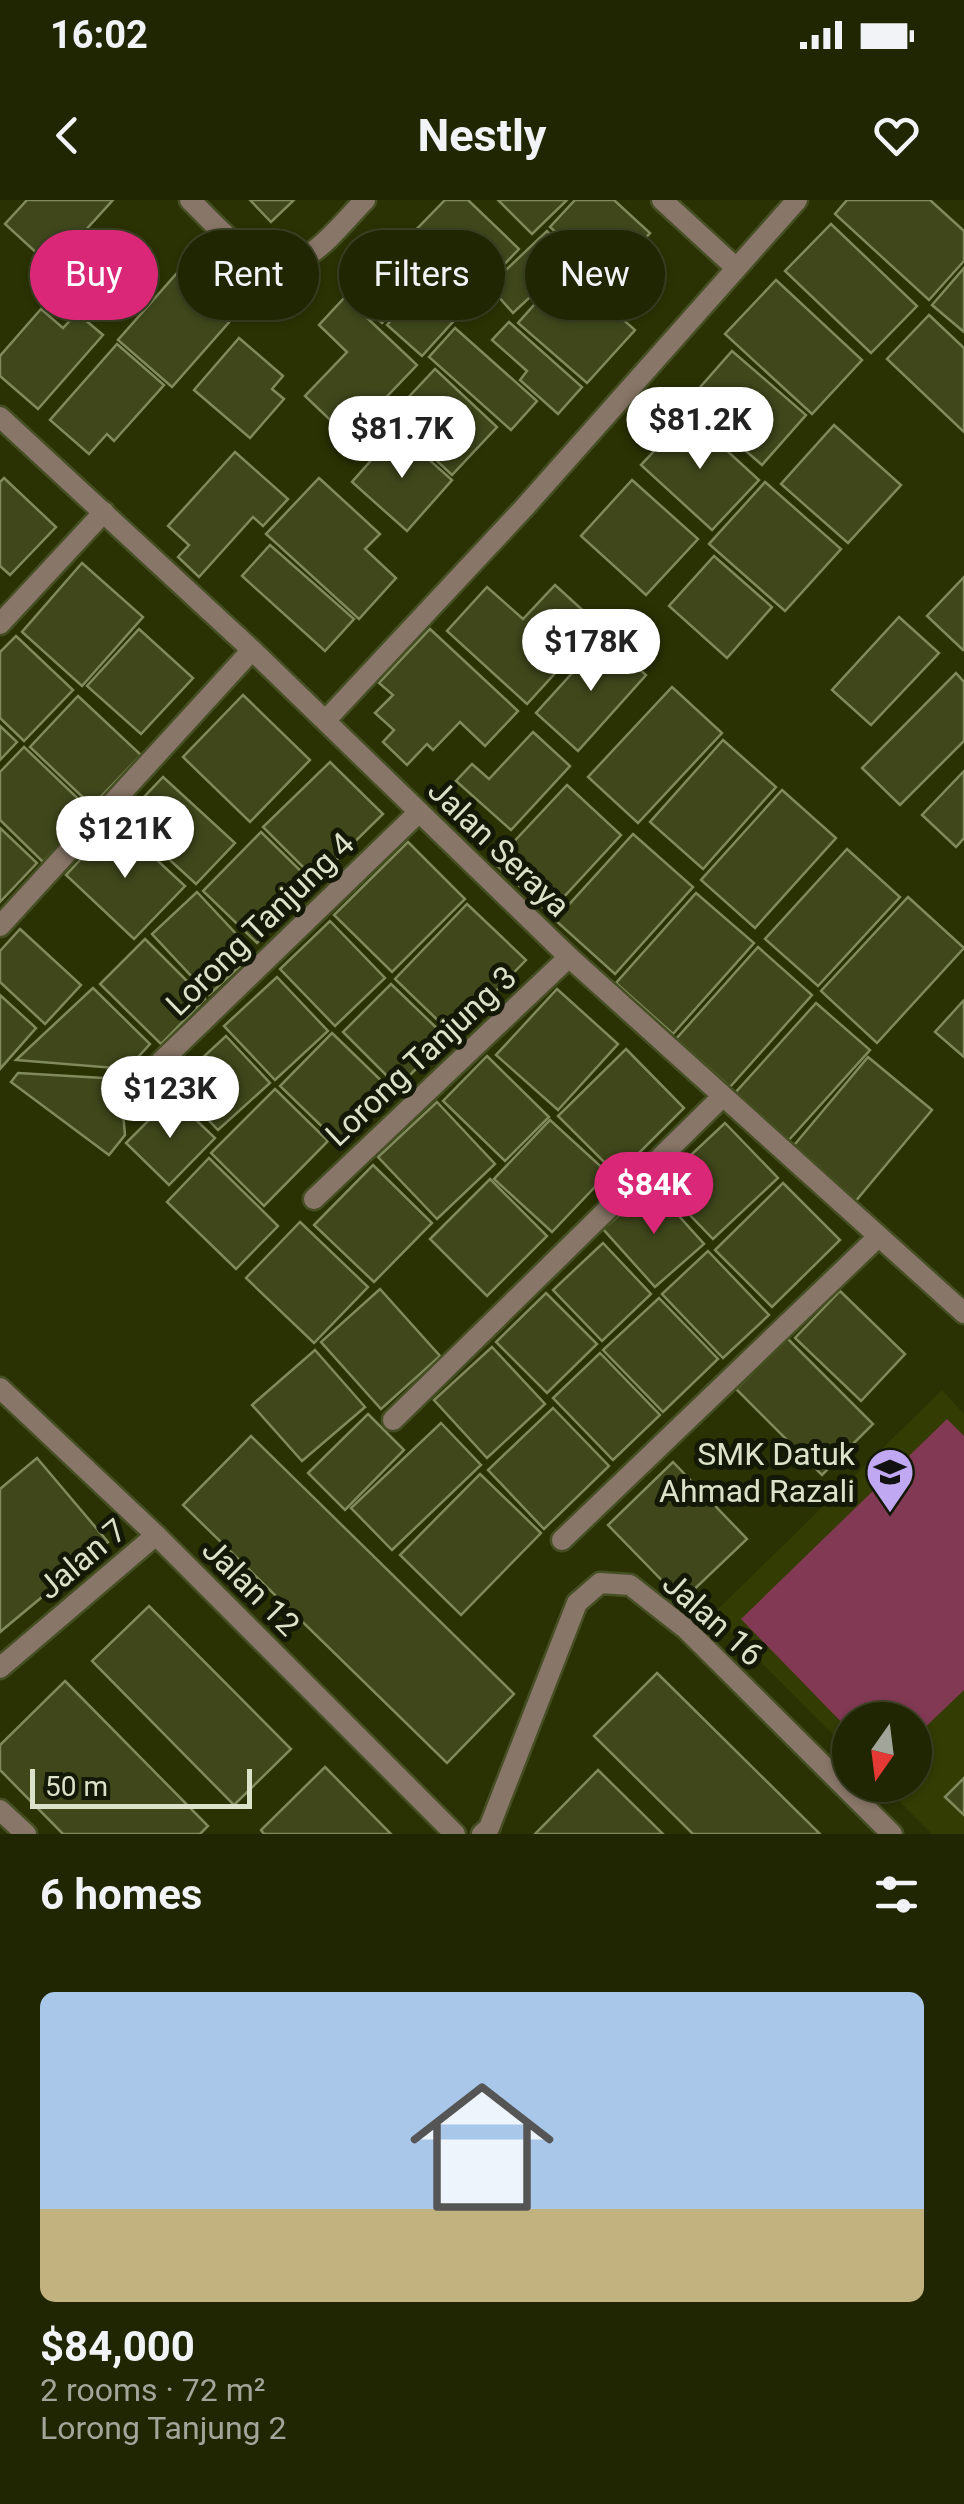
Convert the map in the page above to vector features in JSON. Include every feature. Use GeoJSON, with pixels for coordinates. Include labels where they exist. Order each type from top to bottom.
{"type":"FeatureCollection","features":[{"type":"Feature","properties":{"kind":"street"},"geometry":{"type":"LineString","coordinates":[[190,200],[244,251],[276,264],[308,256],[366,200]]}},
{"type":"Feature","properties":{"kind":"street"},"geometry":{"type":"LineString","coordinates":[[662,200],[735,267]]}},
{"type":"Feature","properties":{"kind":"street"},"geometry":{"type":"LineString","coordinates":[[326,720],[524,508],[796,202]]}},
{"type":"Feature","properties":{"kind":"street","name":"Jalan Seraya"},"geometry":{"type":"LineString","coordinates":[[0,417],[326,720],[570,957],[964,1313]]}},
{"type":"Feature","properties":{"kind":"street"},"geometry":{"type":"LineString","coordinates":[[0,624],[104,512]]}},
{"type":"Feature","properties":{"kind":"street"},"geometry":{"type":"LineString","coordinates":[[0,926],[252,650]]}},
{"type":"Feature","properties":{"kind":"street","name":"Lorong Tanjung 4"},"geometry":{"type":"LineString","coordinates":[[143,1079],[419,812]]}},
{"type":"Feature","properties":{"kind":"street","name":"Lorong Tanjung 3"},"geometry":{"type":"LineString","coordinates":[[314,1199],[570,957]]}},
{"type":"Feature","properties":{"kind":"street"},"geometry":{"type":"LineString","coordinates":[[392,1420],[722,1097]]}},
{"type":"Feature","properties":{"kind":"street"},"geometry":{"type":"LineString","coordinates":[[562,1540],[878,1237]]}},
{"type":"Feature","properties":{"kind":"street","name":"Jalan 12"},"geometry":{"type":"LineString","coordinates":[[0,1388],[156,1535],[454,1834]]}},
{"type":"Feature","properties":{"kind":"street","name":"Jalan 7"},"geometry":{"type":"LineString","coordinates":[[0,1668],[156,1535]]}},
{"type":"Feature","properties":{"kind":"street","name":"Jalan 16"},"geometry":{"type":"LineString","coordinates":[[482,1834],[489,1828],[577,1603],[600,1583],[630,1585],[686,1629],[892,1834]]}},
{"type":"Feature","properties":{"kind":"street"},"geometry":{"type":"LineString","coordinates":[[0,1810],[26,1834]]}},
{"type":"Feature","properties":{"kind":"shaded area","name":"SMK Datuk Ahmad Razali"},"geometry":{"type":"Polygon","coordinates":[[[942,1390],[964,1414],[964,1834],[932,1834],[900,1802],[932,1802],[932,1702],[832,1702],[832,1734],[713,1614],[942,1390]]]}},
{"type":"Feature","properties":{"kind":"shaded area","name":"SMK Datuk Ahmad Razali"},"geometry":{"type":"Polygon","coordinates":[[[947,1419],[964,1436],[964,1690],[932,1721],[932,1702],[832,1702],[832,1713],[741,1619],[947,1419]]]}},
{"type":"Feature","properties":{"kind":"building"},"geometry":{"type":"Polygon","coordinates":[[[27,200],[113,200],[86,230],[30,230],[30,247],[5,224],[27,200]]]}},
{"type":"Feature","properties":{"kind":"building"},"geometry":{"type":"Polygon","coordinates":[[[250,200],[294,200],[271,222],[250,200]]]}},
{"type":"Feature","properties":{"kind":"building"},"geometry":{"type":"Polygon","coordinates":[[[445,200],[468,200],[499,230],[416,230],[445,200]]]}},
{"type":"Feature","properties":{"kind":"building"},"geometry":{"type":"Polygon","coordinates":[[[498,200],[567,200],[536,230],[528,230],[498,200]]]}},
{"type":"Feature","properties":{"kind":"building"},"geometry":{"type":"Polygon","coordinates":[[[575,200],[614,200],[647,230],[553,230],[550,227],[575,200]]]}},
{"type":"Feature","properties":{"kind":"building"},"geometry":{"type":"Polygon","coordinates":[[[847,200],[930,200],[964,231],[964,261],[929,300],[835,214],[847,200]]]}},
{"type":"Feature","properties":{"kind":"building"},"geometry":{"type":"Polygon","coordinates":[[[831,224],[917,306],[871,353],[785,271],[831,224]]]}},
{"type":"Feature","properties":{"kind":"building"},"geometry":{"type":"Polygon","coordinates":[[[505,236],[519,249],[505,264],[505,236]]]}},
{"type":"Feature","properties":{"kind":"building"},"geometry":{"type":"Polygon","coordinates":[[[525,252],[525,302],[513,313],[505,304],[505,271],[525,252]]]}},
{"type":"Feature","properties":{"kind":"building"},"geometry":{"type":"Polygon","coordinates":[[[964,268],[964,332],[932,305],[964,268]]]}},
{"type":"Feature","properties":{"kind":"building"},"geometry":{"type":"Polygon","coordinates":[[[178,272],[178,320],[231,320],[172,387],[118,340],[136,320],[158,320],[158,295],[178,272]]]}},
{"type":"Feature","properties":{"kind":"building"},"geometry":{"type":"Polygon","coordinates":[[[776,280],[862,360],[812,414],[725,334],[776,280]]]}},
{"type":"Feature","properties":{"kind":"building"},"geometry":{"type":"Polygon","coordinates":[[[339,303],[339,320],[369,320],[417,365],[348,437],[305,396],[347,352],[319,325],[339,303]]]}},
{"type":"Feature","properties":{"kind":"building"},"geometry":{"type":"Polygon","coordinates":[[[525,315],[525,320],[624,320],[635,330],[587,383],[518,323],[525,315]]]}},
{"type":"Feature","properties":{"kind":"building"},"geometry":{"type":"Polygon","coordinates":[[[929,315],[964,348],[964,432],[887,359],[929,315]]]}},
{"type":"Feature","properties":{"kind":"building"},"geometry":{"type":"Polygon","coordinates":[[[31,320],[54,320],[63,328],[70,320],[85,320],[103,335],[38,409],[0,376],[0,356],[31,320]]]}},
{"type":"Feature","properties":{"kind":"building"},"geometry":{"type":"Polygon","coordinates":[[[392,320],[455,320],[422,356],[387,325],[392,320]]]}},
{"type":"Feature","properties":{"kind":"building"},"geometry":{"type":"Polygon","coordinates":[[[509,322],[582,387],[558,414],[520,380],[527,371],[492,340],[509,322]]]}},
{"type":"Feature","properties":{"kind":"building"},"geometry":{"type":"Polygon","coordinates":[[[455,328],[537,401],[511,430],[429,357],[455,328]]]}},
{"type":"Feature","properties":{"kind":"building"},"geometry":{"type":"Polygon","coordinates":[[[239,338],[283,376],[272,389],[284,399],[250,438],[194,390],[239,338]]]}},
{"type":"Feature","properties":{"kind":"building"},"geometry":{"type":"Polygon","coordinates":[[[117,344],[164,385],[114,441],[107,434],[89,454],[50,420],[117,344]]]}},
{"type":"Feature","properties":{"kind":"building"},"geometry":{"type":"Polygon","coordinates":[[[732,351],[806,415],[762,465],[688,401],[732,351]]]}},
{"type":"Feature","properties":{"kind":"building"},"geometry":{"type":"Polygon","coordinates":[[[435,369],[497,427],[452,475],[390,417],[435,369]]]}},
{"type":"Feature","properties":{"kind":"building"},"geometry":{"type":"Polygon","coordinates":[[[688,415],[759,480],[712,530],[641,465],[688,415]]]}},
{"type":"Feature","properties":{"kind":"building"},"geometry":{"type":"Polygon","coordinates":[[[834,425],[901,485],[848,543],[781,484],[834,425]]]}},
{"type":"Feature","properties":{"kind":"building"},"geometry":{"type":"Polygon","coordinates":[[[397,431],[452,480],[407,531],[352,482],[397,431]]]}},
{"type":"Feature","properties":{"kind":"building"},"geometry":{"type":"Polygon","coordinates":[[[235,452],[288,499],[263,526],[253,517],[199,577],[178,557],[189,545],[168,526],[235,452]]]}},
{"type":"Feature","properties":{"kind":"building"},"geometry":{"type":"Polygon","coordinates":[[[4,478],[56,527],[10,575],[0,566],[0,482],[4,478]]]}},
{"type":"Feature","properties":{"kind":"building"},"geometry":{"type":"Polygon","coordinates":[[[319,478],[380,534],[365,549],[396,578],[359,619],[266,534],[319,478]]]}},
{"type":"Feature","properties":{"kind":"building"},"geometry":{"type":"Polygon","coordinates":[[[632,480],[698,539],[646,595],[581,536],[632,480]]]}},
{"type":"Feature","properties":{"kind":"building"},"geometry":{"type":"Polygon","coordinates":[[[765,482],[841,549],[785,611],[709,544],[765,482]]]}},
{"type":"Feature","properties":{"kind":"building"},"geometry":{"type":"Polygon","coordinates":[[[270,545],[354,619],[325,651],[242,576],[270,545]]]}},
{"type":"Feature","properties":{"kind":"building"},"geometry":{"type":"Polygon","coordinates":[[[714,556],[772,607],[727,658],[669,606],[714,556]]]}},
{"type":"Feature","properties":{"kind":"building"},"geometry":{"type":"Polygon","coordinates":[[[82,563],[143,617],[82,686],[22,632],[82,563]]]}},
{"type":"Feature","properties":{"kind":"building"},"geometry":{"type":"Polygon","coordinates":[[[964,577],[964,649],[963,650],[927,616],[964,577]]]}},
{"type":"Feature","properties":{"kind":"building"},"geometry":{"type":"Polygon","coordinates":[[[555,585],[599,625],[527,704],[447,631],[487,587],[523,619],[555,585]]]}},
{"type":"Feature","properties":{"kind":"building"},"geometry":{"type":"Polygon","coordinates":[[[899,617],[939,653],[871,725],[832,690],[899,617]]]}},
{"type":"Feature","properties":{"kind":"building"},"geometry":{"type":"Polygon","coordinates":[[[139,629],[193,678],[141,734],[87,686],[139,629]]]}},
{"type":"Feature","properties":{"kind":"building"},"geometry":{"type":"Polygon","coordinates":[[[430,629],[518,711],[485,746],[460,722],[433,750],[427,744],[407,765],[383,742],[394,730],[375,713],[393,695],[379,683],[430,629]]]}},
{"type":"Feature","properties":{"kind":"building"},"geometry":{"type":"Polygon","coordinates":[[[16,636],[73,690],[24,741],[0,718],[0,652],[16,636]]]}},
{"type":"Feature","properties":{"kind":"building"},"geometry":{"type":"Polygon","coordinates":[[[604,638],[646,675],[578,751],[536,713],[604,638]]]}},
{"type":"Feature","properties":{"kind":"building"},"geometry":{"type":"Polygon","coordinates":[[[956,673],[964,682],[964,741],[900,805],[862,768],[956,673]]]}},
{"type":"Feature","properties":{"kind":"building"},"geometry":{"type":"Polygon","coordinates":[[[672,687],[722,733],[638,823],[588,777],[672,687]]]}},
{"type":"Feature","properties":{"kind":"building"},"geometry":{"type":"Polygon","coordinates":[[[243,695],[310,760],[250,822],[183,757],[243,695]]]}},
{"type":"Feature","properties":{"kind":"building"},"geometry":{"type":"Polygon","coordinates":[[[78,696],[141,755],[92,806],[30,747],[78,696]]]}},
{"type":"Feature","properties":{"kind":"building"},"geometry":{"type":"Polygon","coordinates":[[[0,726],[17,742],[0,760],[0,726]]]}},
{"type":"Feature","properties":{"kind":"building"},"geometry":{"type":"Polygon","coordinates":[[[533,732],[570,766],[511,830],[456,781],[472,764],[489,779],[533,732]]]}},
{"type":"Feature","properties":{"kind":"building"},"geometry":{"type":"Polygon","coordinates":[[[723,740],[776,787],[703,869],[650,822],[723,740]]]}},
{"type":"Feature","properties":{"kind":"building"},"geometry":{"type":"Polygon","coordinates":[[[24,747],[92,812],[43,862],[0,820],[0,772],[24,747]]]}},
{"type":"Feature","properties":{"kind":"building"},"geometry":{"type":"Polygon","coordinates":[[[330,762],[383,814],[316,880],[263,827],[330,762]]]}},
{"type":"Feature","properties":{"kind":"building"},"geometry":{"type":"Polygon","coordinates":[[[964,771],[964,838],[956,847],[922,815],[964,771]]]}},
{"type":"Feature","properties":{"kind":"building"},"geometry":{"type":"Polygon","coordinates":[[[163,777],[235,843],[196,884],[124,818],[163,777]]]}},
{"type":"Feature","properties":{"kind":"building"},"geometry":{"type":"Polygon","coordinates":[[[567,785],[621,835],[549,913],[494,863],[567,785]]]}},
{"type":"Feature","properties":{"kind":"building"},"geometry":{"type":"Polygon","coordinates":[[[782,790],[836,838],[755,928],[701,880],[782,790]]]}},
{"type":"Feature","properties":{"kind":"building"},"geometry":{"type":"Polygon","coordinates":[[[116,822],[185,886],[134,939],[66,875],[116,822]]]}},
{"type":"Feature","properties":{"kind":"building"},"geometry":{"type":"Polygon","coordinates":[[[0,828],[37,863],[0,902],[0,828]]]}},
{"type":"Feature","properties":{"kind":"building"},"geometry":{"type":"Polygon","coordinates":[[[261,832],[315,885],[257,943],[203,891],[261,832]]]}},
{"type":"Feature","properties":{"kind":"building"},"geometry":{"type":"Polygon","coordinates":[[[633,834],[693,887],[615,974],[555,920],[633,834]]]}},
{"type":"Feature","properties":{"kind":"building"},"geometry":{"type":"Polygon","coordinates":[[[408,842],[465,899],[392,972],[334,915],[408,842]]]}},
{"type":"Feature","properties":{"kind":"building"},"geometry":{"type":"Polygon","coordinates":[[[847,849],[900,897],[818,986],[765,939],[847,849]]]}},
{"type":"Feature","properties":{"kind":"building"},"geometry":{"type":"Polygon","coordinates":[[[197,892],[254,953],[209,995],[152,934],[197,892]]]}},
{"type":"Feature","properties":{"kind":"building"},"geometry":{"type":"Polygon","coordinates":[[[696,893],[754,943],[673,1034],[616,983],[696,893]]]}},
{"type":"Feature","properties":{"kind":"building"},"geometry":{"type":"Polygon","coordinates":[[[908,897],[964,948],[877,1043],[821,991],[908,897]]]}},
{"type":"Feature","properties":{"kind":"building"},"geometry":{"type":"Polygon","coordinates":[[[467,904],[526,960],[453,1035],[395,979],[467,904]]]}},
{"type":"Feature","properties":{"kind":"building"},"geometry":{"type":"Polygon","coordinates":[[[330,921],[385,978],[335,1026],[280,969],[330,921]]]}},
{"type":"Feature","properties":{"kind":"building"},"geometry":{"type":"Polygon","coordinates":[[[20,929],[81,985],[45,1024],[0,982],[0,951],[20,929]]]}},
{"type":"Feature","properties":{"kind":"building"},"geometry":{"type":"Polygon","coordinates":[[[145,939],[205,999],[161,1044],[100,984],[145,939]]]}},
{"type":"Feature","properties":{"kind":"building"},"geometry":{"type":"Polygon","coordinates":[[[758,947],[812,995],[730,1087],[676,1039],[758,947]]]}},
{"type":"Feature","properties":{"kind":"building"},"geometry":{"type":"Polygon","coordinates":[[[277,977],[328,1031],[275,1080],[224,1026],[277,977]]]}},
{"type":"Feature","properties":{"kind":"building"},"geometry":{"type":"Polygon","coordinates":[[[391,984],[447,1038],[398,1087],[343,1032],[391,984]]]}},
{"type":"Feature","properties":{"kind":"building"},"geometry":{"type":"Polygon","coordinates":[[[93,988],[150,1044],[127,1069],[16,1060],[93,988]]]}},
{"type":"Feature","properties":{"kind":"building"},"geometry":{"type":"Polygon","coordinates":[[[557,989],[618,1044],[558,1110],[496,1055],[557,989]]]}},
{"type":"Feature","properties":{"kind":"building"},"geometry":{"type":"Polygon","coordinates":[[[0,995],[36,1028],[0,1069],[0,995]]]}},
{"type":"Feature","properties":{"kind":"building"},"geometry":{"type":"Polygon","coordinates":[[[964,1000],[964,1057],[935,1032],[964,1000]]]}},
{"type":"Feature","properties":{"kind":"building"},"geometry":{"type":"Polygon","coordinates":[[[816,1003],[870,1050],[788,1141],[735,1093],[816,1003]]]}},
{"type":"Feature","properties":{"kind":"building"},"geometry":{"type":"Polygon","coordinates":[[[332,1033],[394,1093],[342,1146],[280,1086],[332,1033]]]}},
{"type":"Feature","properties":{"kind":"building"},"geometry":{"type":"Polygon","coordinates":[[[226,1036],[270,1083],[218,1130],[174,1084],[226,1036]]]}},
{"type":"Feature","properties":{"kind":"building"},"geometry":{"type":"Polygon","coordinates":[[[626,1049],[684,1108],[617,1175],[558,1116],[626,1049]]]}},
{"type":"Feature","properties":{"kind":"building"},"geometry":{"type":"Polygon","coordinates":[[[487,1056],[549,1117],[505,1161],[443,1101],[487,1056]]]}},
{"type":"Feature","properties":{"kind":"building"},"geometry":{"type":"Polygon","coordinates":[[[868,1057],[932,1110],[854,1203],[790,1150],[868,1057]]]}},
{"type":"Feature","properties":{"kind":"building"},"geometry":{"type":"Polygon","coordinates":[[[18,1073],[120,1079],[125,1135],[109,1155],[11,1082],[18,1073]]]}},
{"type":"Feature","properties":{"kind":"building"},"geometry":{"type":"Polygon","coordinates":[[[275,1089],[328,1141],[264,1206],[211,1153],[275,1089]]]}},
{"type":"Feature","properties":{"kind":"building"},"geometry":{"type":"Polygon","coordinates":[[[172,1097],[215,1138],[169,1185],[126,1143],[172,1097]]]}},
{"type":"Feature","properties":{"kind":"building"},"geometry":{"type":"Polygon","coordinates":[[[437,1102],[495,1164],[437,1219],[378,1157],[437,1102]]]}},
{"type":"Feature","properties":{"kind":"building"},"geometry":{"type":"Polygon","coordinates":[[[550,1120],[608,1173],[552,1232],[494,1179],[550,1120]]]}},
{"type":"Feature","properties":{"kind":"building"},"geometry":{"type":"Polygon","coordinates":[[[725,1123],[778,1178],[713,1239],[660,1184],[725,1123]]]}},
{"type":"Feature","properties":{"kind":"building"},"geometry":{"type":"Polygon","coordinates":[[[209,1158],[278,1226],[236,1269],[167,1202],[209,1158]]]}},
{"type":"Feature","properties":{"kind":"building"},"geometry":{"type":"Polygon","coordinates":[[[373,1165],[432,1223],[374,1282],[314,1225],[373,1165]]]}},
{"type":"Feature","properties":{"kind":"building"},"geometry":{"type":"Polygon","coordinates":[[[490,1179],[547,1236],[487,1296],[430,1239],[490,1179]]]}},
{"type":"Feature","properties":{"kind":"building"},"geometry":{"type":"Polygon","coordinates":[[[783,1183],[840,1240],[772,1307],[715,1250],[783,1183]]]}},
{"type":"Feature","properties":{"kind":"building"},"geometry":{"type":"Polygon","coordinates":[[[652,1186],[704,1244],[655,1287],[603,1229],[652,1186]]]}},
{"type":"Feature","properties":{"kind":"building"},"geometry":{"type":"Polygon","coordinates":[[[300,1222],[368,1287],[314,1343],[246,1278],[300,1222]]]}},
{"type":"Feature","properties":{"kind":"building"},"geometry":{"type":"Polygon","coordinates":[[[603,1243],[651,1294],[602,1341],[553,1290],[603,1243]]]}},
{"type":"Feature","properties":{"kind":"building"},"geometry":{"type":"Polygon","coordinates":[[[708,1251],[769,1315],[723,1358],[662,1294],[708,1251]]]}},
{"type":"Feature","properties":{"kind":"building"},"geometry":{"type":"Polygon","coordinates":[[[380,1289],[440,1356],[381,1409],[321,1342],[380,1289]]]}},
{"type":"Feature","properties":{"kind":"building"},"geometry":{"type":"Polygon","coordinates":[[[840,1291],[905,1354],[861,1401],[795,1338],[840,1291]]]}},
{"type":"Feature","properties":{"kind":"building"},"geometry":{"type":"Polygon","coordinates":[[[546,1293],[597,1344],[547,1393],[496,1342],[546,1293]]]}},
{"type":"Feature","properties":{"kind":"building"},"geometry":{"type":"Polygon","coordinates":[[[659,1298],[718,1359],[663,1412],[603,1350],[659,1298]]]}},
{"type":"Feature","properties":{"kind":"building"},"geometry":{"type":"Polygon","coordinates":[[[787,1338],[873,1424],[822,1475],[736,1389],[787,1338]]]}},
{"type":"Feature","properties":{"kind":"building"},"geometry":{"type":"Polygon","coordinates":[[[492,1347],[545,1404],[487,1458],[434,1400],[492,1347]]]}},
{"type":"Feature","properties":{"kind":"building"},"geometry":{"type":"Polygon","coordinates":[[[315,1350],[365,1407],[302,1461],[252,1405],[315,1350]]]}},
{"type":"Feature","properties":{"kind":"building"},"geometry":{"type":"Polygon","coordinates":[[[600,1353],[660,1415],[613,1460],[553,1398],[600,1353]]]}},
{"type":"Feature","properties":{"kind":"building"},"geometry":{"type":"Polygon","coordinates":[[[553,1408],[609,1466],[544,1529],[488,1470],[553,1408]]]}},
{"type":"Feature","properties":{"kind":"building"},"geometry":{"type":"Polygon","coordinates":[[[368,1414],[404,1450],[345,1510],[308,1473],[368,1414]]]}},
{"type":"Feature","properties":{"kind":"building"},"geometry":{"type":"Polygon","coordinates":[[[441,1423],[481,1465],[392,1550],[351,1508],[441,1423]]]}},
{"type":"Feature","properties":{"kind":"building"},"geometry":{"type":"Polygon","coordinates":[[[251,1436],[514,1694],[447,1763],[183,1505],[251,1436]]]}},
{"type":"Feature","properties":{"kind":"building"},"geometry":{"type":"Polygon","coordinates":[[[37,1458],[108,1542],[0,1632],[0,1489],[37,1458]]]}},
{"type":"Feature","properties":{"kind":"building"},"geometry":{"type":"Polygon","coordinates":[[[673,1462],[747,1539],[682,1601],[608,1525],[673,1462]]]}},
{"type":"Feature","properties":{"kind":"building"},"geometry":{"type":"Polygon","coordinates":[[[480,1474],[541,1533],[461,1615],[400,1555],[480,1474]]]}},
{"type":"Feature","properties":{"kind":"building"},"geometry":{"type":"Polygon","coordinates":[[[149,1606],[291,1749],[234,1805],[92,1661],[149,1606]]]}},
{"type":"Feature","properties":{"kind":"building"},"geometry":{"type":"Polygon","coordinates":[[[657,1673],[820,1834],[693,1834],[594,1736],[657,1673]]]}},
{"type":"Feature","properties":{"kind":"building"},"geometry":{"type":"Polygon","coordinates":[[[65,1681],[208,1826],[200,1834],[63,1834],[0,1770],[0,1745],[65,1681]]]}},
{"type":"Feature","properties":{"kind":"building"},"geometry":{"type":"Polygon","coordinates":[[[325,1767],[391,1834],[264,1834],[261,1830],[325,1767]]]}},
{"type":"Feature","properties":{"kind":"building"},"geometry":{"type":"Polygon","coordinates":[[[598,1770],[663,1834],[535,1834],[598,1770]]]}},
{"type":"Feature","properties":{"kind":"building"},"geometry":{"type":"Polygon","coordinates":[[[964,1778],[964,1815],[945,1797],[964,1778]]]}},
{"type":"Feature","properties":{"kind":"place","name":"SMK Datuk Ahmad Razali"},"geometry":{"type":"Point","coordinates":[890,1514]}}]}
